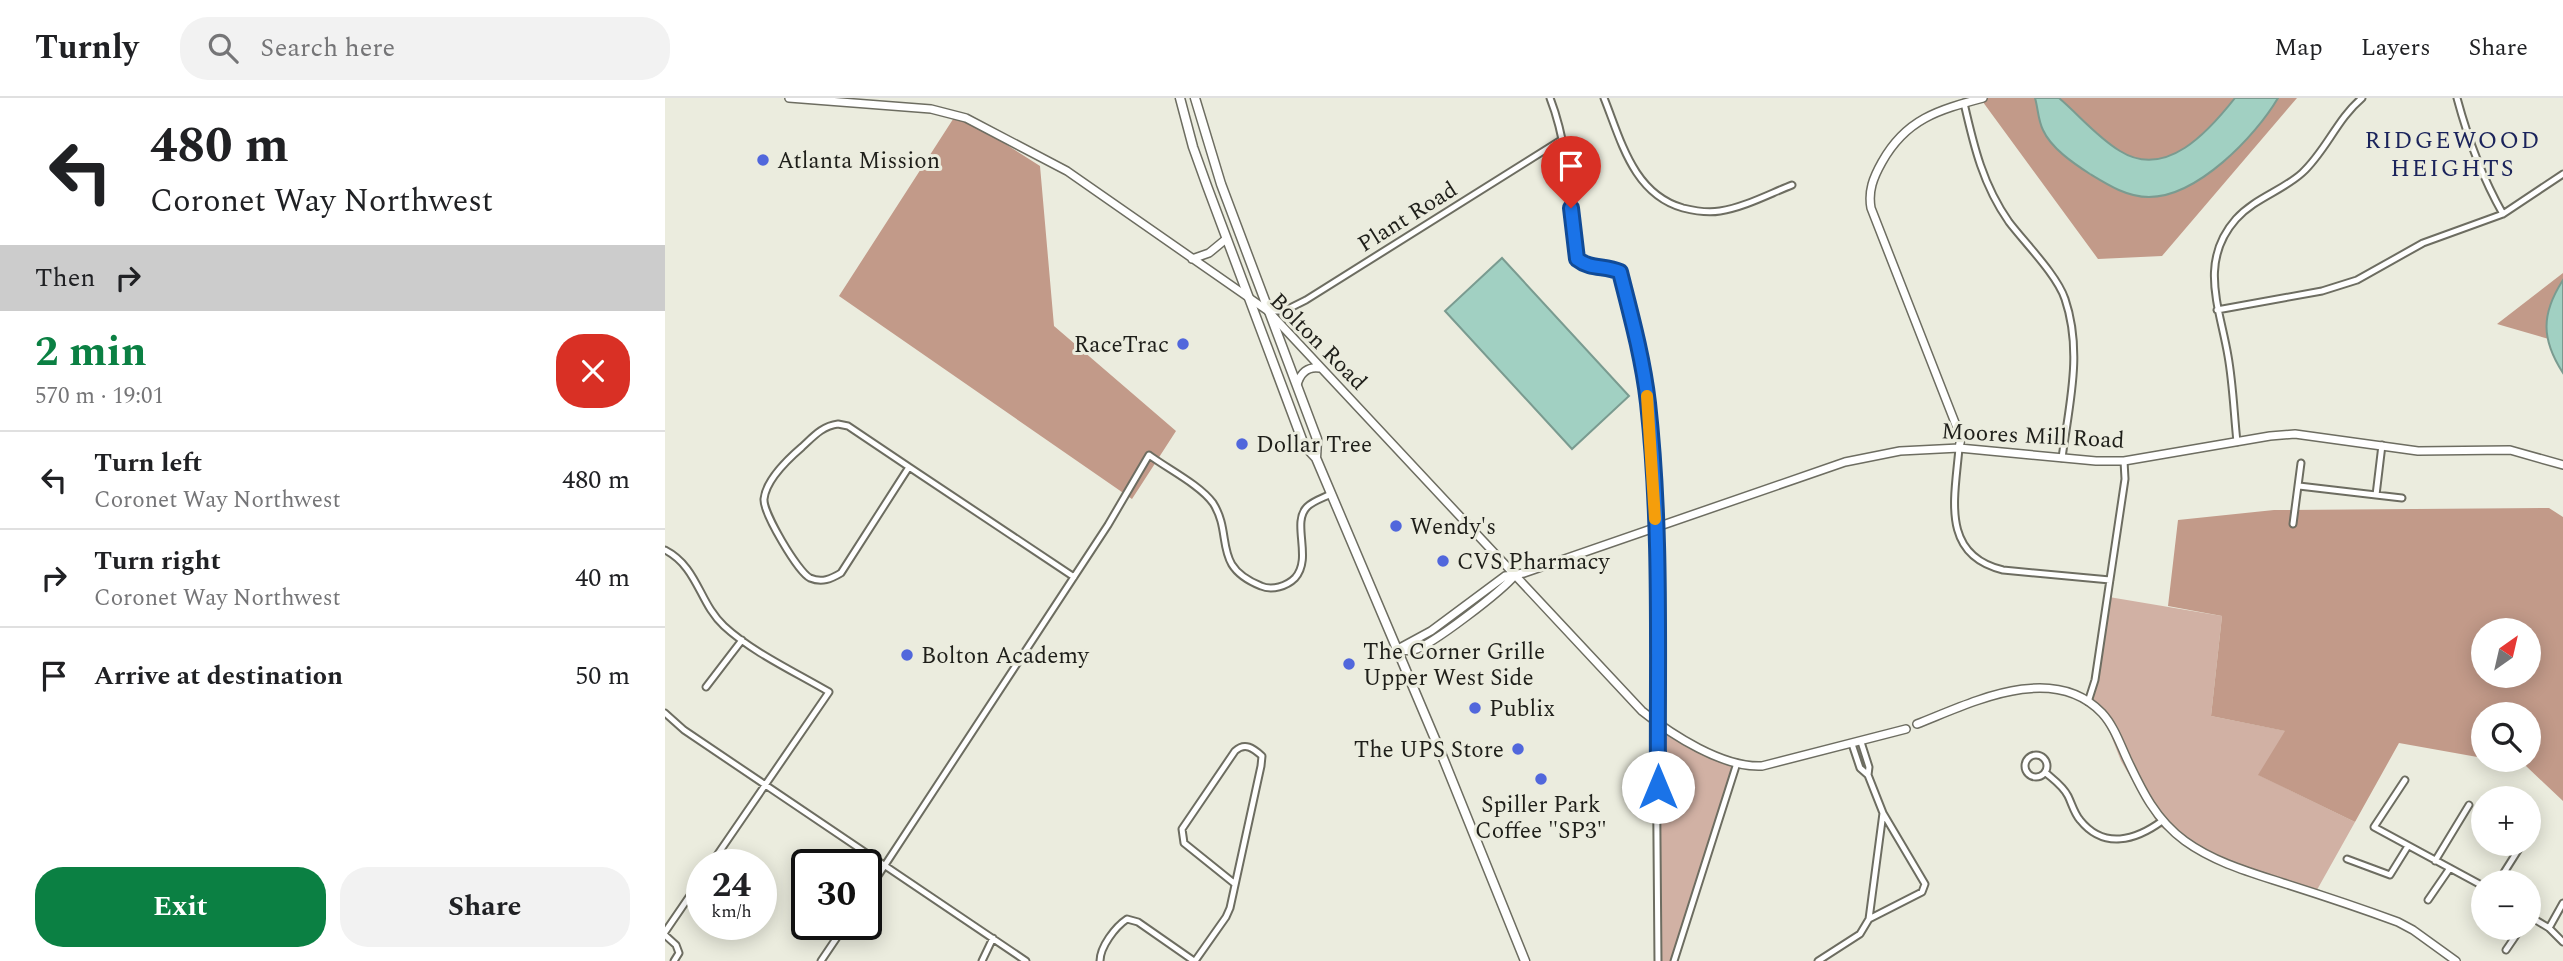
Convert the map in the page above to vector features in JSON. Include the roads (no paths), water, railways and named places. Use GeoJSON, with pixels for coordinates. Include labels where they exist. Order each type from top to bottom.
{"type":"FeatureCollection","features":[{"type":"Feature","properties":{"kind":"main road"},"geometry":{"type":"LineString","coordinates":[[1195,98],[1221,184],[1317,439],[1317,458],[1525,961]]}},
{"type":"Feature","properties":{"kind":"main road"},"geometry":{"type":"LineString","coordinates":[[1181,103],[1193,147],[1248,299],[1304,444],[1317,458]]}},
{"type":"Feature","properties":{"kind":"street","name":"Bolton Road"},"geometry":{"type":"LineString","coordinates":[[789,98],[922,105],[955,113],[1067,171],[1268,311],[1633,701],[1657,723],[1698,747],[1737,763]]}},
{"type":"Feature","properties":{"kind":"street"},"geometry":{"type":"LineString","coordinates":[[1550,98],[1561,140],[1577,259],[1586,266],[1611,268],[1620,272],[1648,401],[1656,527],[1658,961]]}},
{"type":"Feature","properties":{"kind":"street"},"geometry":{"type":"LineString","coordinates":[[1604,98],[1629,162],[1638,177],[1650,190],[1678,206],[1695,211],[1721,211],[1791,185]]}},
{"type":"Feature","properties":{"kind":"street"},"geometry":{"type":"LineString","coordinates":[[1983,98],[1928,115],[1902,133],[1875,174],[1869,198],[1871,208],[1961,438],[1954,519],[1961,540],[1974,556],[2003,570],[2110,580]]}},
{"type":"Feature","properties":{"kind":"street"},"geometry":{"type":"LineString","coordinates":[[2237,442],[2229,359],[2217,310],[2214,278],[2216,259],[2229,227],[2245,210],[2301,174],[2319,154],[2347,113],[2362,98]]}},
{"type":"Feature","properties":{"kind":"street"},"geometry":{"type":"LineString","coordinates":[[2457,98],[2486,183],[2503,214]]}},
{"type":"Feature","properties":{"kind":"street"},"geometry":{"type":"LineString","coordinates":[[1964,103],[1975,150],[1989,190],[2009,221],[2059,286],[2066,302],[2075,355],[2062,458]]}},
{"type":"Feature","properties":{"kind":"street","name":"Plant Road"},"geometry":{"type":"LineString","coordinates":[[1268,311],[1284,311],[1306,300],[1561,140]]}},
{"type":"Feature","properties":{"kind":"street"},"geometry":{"type":"LineString","coordinates":[[2217,310],[2344,285],[2370,274],[2423,243],[2503,214],[2563,174]]}},
{"type":"Feature","properties":{"kind":"street"},"geometry":{"type":"LineString","coordinates":[[1192,259],[1209,253],[1226,239]]}},
{"type":"Feature","properties":{"kind":"street"},"geometry":{"type":"LineString","coordinates":[[1297,386],[1304,371],[1321,368]]}},
{"type":"Feature","properties":{"kind":"street"},"geometry":{"type":"LineString","coordinates":[[909,467],[841,573],[821,581],[802,572],[764,504],[766,490],[790,458],[824,427],[838,424],[848,426],[1074,577]]}},
{"type":"Feature","properties":{"kind":"street","name":"Moores Mill Road"},"geometry":{"type":"LineString","coordinates":[[1396,650],[1414,650],[1441,633],[1515,575],[1797,477],[1900,451],[1959,448],[2124,461],[2295,434],[2419,450],[2510,450],[2563,464]]}},
{"type":"Feature","properties":{"kind":"street"},"geometry":{"type":"LineString","coordinates":[[2376,495],[2382,445]]}},
{"type":"Feature","properties":{"kind":"street"},"geometry":{"type":"LineString","coordinates":[[882,870],[1074,577],[1149,456],[1206,495],[1219,518],[1229,562],[1246,579],[1264,588],[1283,586],[1300,572],[1303,559],[1302,515],[1307,507],[1331,494]]}},
{"type":"Feature","properties":{"kind":"street"},"geometry":{"type":"LineString","coordinates":[[2088,702],[2095,680],[2110,580],[2125,479],[2124,461]]}},
{"type":"Feature","properties":{"kind":"street"},"geometry":{"type":"LineString","coordinates":[[2293,524],[2301,463]]}},
{"type":"Feature","properties":{"kind":"street"},"geometry":{"type":"LineString","coordinates":[[2299,486],[2402,498]]}},
{"type":"Feature","properties":{"kind":"street"},"geometry":{"type":"LineString","coordinates":[[665,550],[681,560],[691,573],[719,621],[742,640],[829,692],[721,849]]}},
{"type":"Feature","properties":{"kind":"street"},"geometry":{"type":"LineString","coordinates":[[706,687],[742,640]]}},
{"type":"Feature","properties":{"kind":"street"},"geometry":{"type":"LineString","coordinates":[[1917,724],[2017,689],[2058,690],[2088,702],[2112,726],[2144,795],[2162,821],[2188,843],[2227,864],[2398,922],[2456,961]]}},
{"type":"Feature","properties":{"kind":"street"},"geometry":{"type":"LineString","coordinates":[[665,713],[684,730],[1026,961]]}},
{"type":"Feature","properties":{"kind":"street"},"geometry":{"type":"LineString","coordinates":[[1674,961],[1737,763],[1762,766],[1906,729]]}},
{"type":"Feature","properties":{"kind":"street"},"geometry":{"type":"LineString","coordinates":[[1857,743],[1869,767],[1868,775],[1883,813],[1925,884],[1922,892],[1869,919]]}},
{"type":"Feature","properties":{"kind":"street"},"geometry":{"type":"LineString","coordinates":[[1100,961],[1100,954],[1119,924],[1127,919],[1138,922],[1194,961],[1226,917],[1235,884],[1261,766],[1262,756],[1248,746],[1240,746],[1235,751],[1181,834],[1184,843],[1235,884]]}},
{"type":"Feature","properties":{"kind":"street"},"geometry":{"type":"LineString","coordinates":[[2034,754],[2045,758],[2048,767],[2046,773],[2038,777],[2030,775],[2025,768],[2027,760],[2034,754]]}},
{"type":"Feature","properties":{"kind":"street"},"geometry":{"type":"LineString","coordinates":[[2046,773],[2064,790],[2081,822],[2099,835],[2115,839],[2131,838],[2162,821]]}},
{"type":"Feature","properties":{"kind":"street"},"geometry":{"type":"LineString","coordinates":[[2406,780],[2374,827],[2471,879]]}},
{"type":"Feature","properties":{"kind":"street"},"geometry":{"type":"LineString","coordinates":[[2435,862],[2469,805]]}},
{"type":"Feature","properties":{"kind":"street"},"geometry":{"type":"LineString","coordinates":[[1818,961],[1860,934],[1869,919],[1883,813]]}},
{"type":"Feature","properties":{"kind":"street"},"geometry":{"type":"LineString","coordinates":[[2347,859],[2390,875],[2408,846]]}},
{"type":"Feature","properties":{"kind":"street"},"geometry":{"type":"LineString","coordinates":[[2428,900],[2451,868]]}},
{"type":"Feature","properties":{"kind":"street"},"geometry":{"type":"LineString","coordinates":[[674,961],[679,953],[676,945],[665,934],[686,902]]}},
{"type":"Feature","properties":{"kind":"street"},"geometry":{"type":"LineString","coordinates":[[2549,928],[2563,903]]}},
{"type":"Feature","properties":{"kind":"street"},"geometry":{"type":"LineString","coordinates":[[2541,923],[2563,942]]}},
{"type":"Feature","properties":{"kind":"street"},"geometry":{"type":"LineString","coordinates":[[982,961],[993,938]]}},
{"type":"Feature","properties":{"kind":"street"},"geometry":{"type":"LineString","coordinates":[[821,961],[835,940]]}},
{"type":"Feature","properties":{"kind":"street"},"geometry":{"type":"LineString","coordinates":[[2506,950],[2513,940]]}},
{"type":"Feature","properties":{"kind":"water"},"geometry":{"type":"Polygon","coordinates":[[[2035,98],[2059,98],[2096,133],[2120,151],[2137,158],[2154,160],[2185,148],[2213,124],[2235,98],[2278,98],[2255,130],[2205,176],[2186,187],[2149,197],[2125,193],[2083,170],[2063,155],[2043,130],[2035,98]]]}},
{"type":"Feature","properties":{"kind":"water"},"geometry":{"type":"Polygon","coordinates":[[[1502,258],[1629,396],[1572,449],[1445,311],[1502,258]]]}},
{"type":"Feature","properties":{"kind":"water"},"geometry":{"type":"Polygon","coordinates":[[[2563,280],[2563,373],[2551,349],[2547,327],[2551,304],[2563,280]]]}},
{"type":"Feature","properties":{"kind":"place","name":"Atlanta Mission"},"geometry":{"type":"Point","coordinates":[763,160]}},
{"type":"Feature","properties":{"kind":"place","name":"RaceTrac"},"geometry":{"type":"Point","coordinates":[1183,344]}},
{"type":"Feature","properties":{"kind":"place","name":"Dollar Tree"},"geometry":{"type":"Point","coordinates":[1242,444]}},
{"type":"Feature","properties":{"kind":"place","name":"Wendy's"},"geometry":{"type":"Point","coordinates":[1396,526]}},
{"type":"Feature","properties":{"kind":"place","name":"CVS Pharmacy"},"geometry":{"type":"Point","coordinates":[1443,561]}},
{"type":"Feature","properties":{"kind":"place","name":"Bolton Academy"},"geometry":{"type":"Point","coordinates":[907,655]}},
{"type":"Feature","properties":{"kind":"place","name":"The Corner Grille Upper West Side"},"geometry":{"type":"Point","coordinates":[1349,664]}},
{"type":"Feature","properties":{"kind":"place","name":"Publix"},"geometry":{"type":"Point","coordinates":[1475,708]}},
{"type":"Feature","properties":{"kind":"place","name":"The UPS Store"},"geometry":{"type":"Point","coordinates":[1518,749]}},
{"type":"Feature","properties":{"kind":"place","name":"Spiller Park Coffee \"SP3\""},"geometry":{"type":"Point","coordinates":[1541,779]}},
{"type":"Feature","properties":{"kind":"district","name":"RIDGEWOOD HEIGHTS"},"geometry":{"type":"Point","coordinates":[2453,154]}}]}
